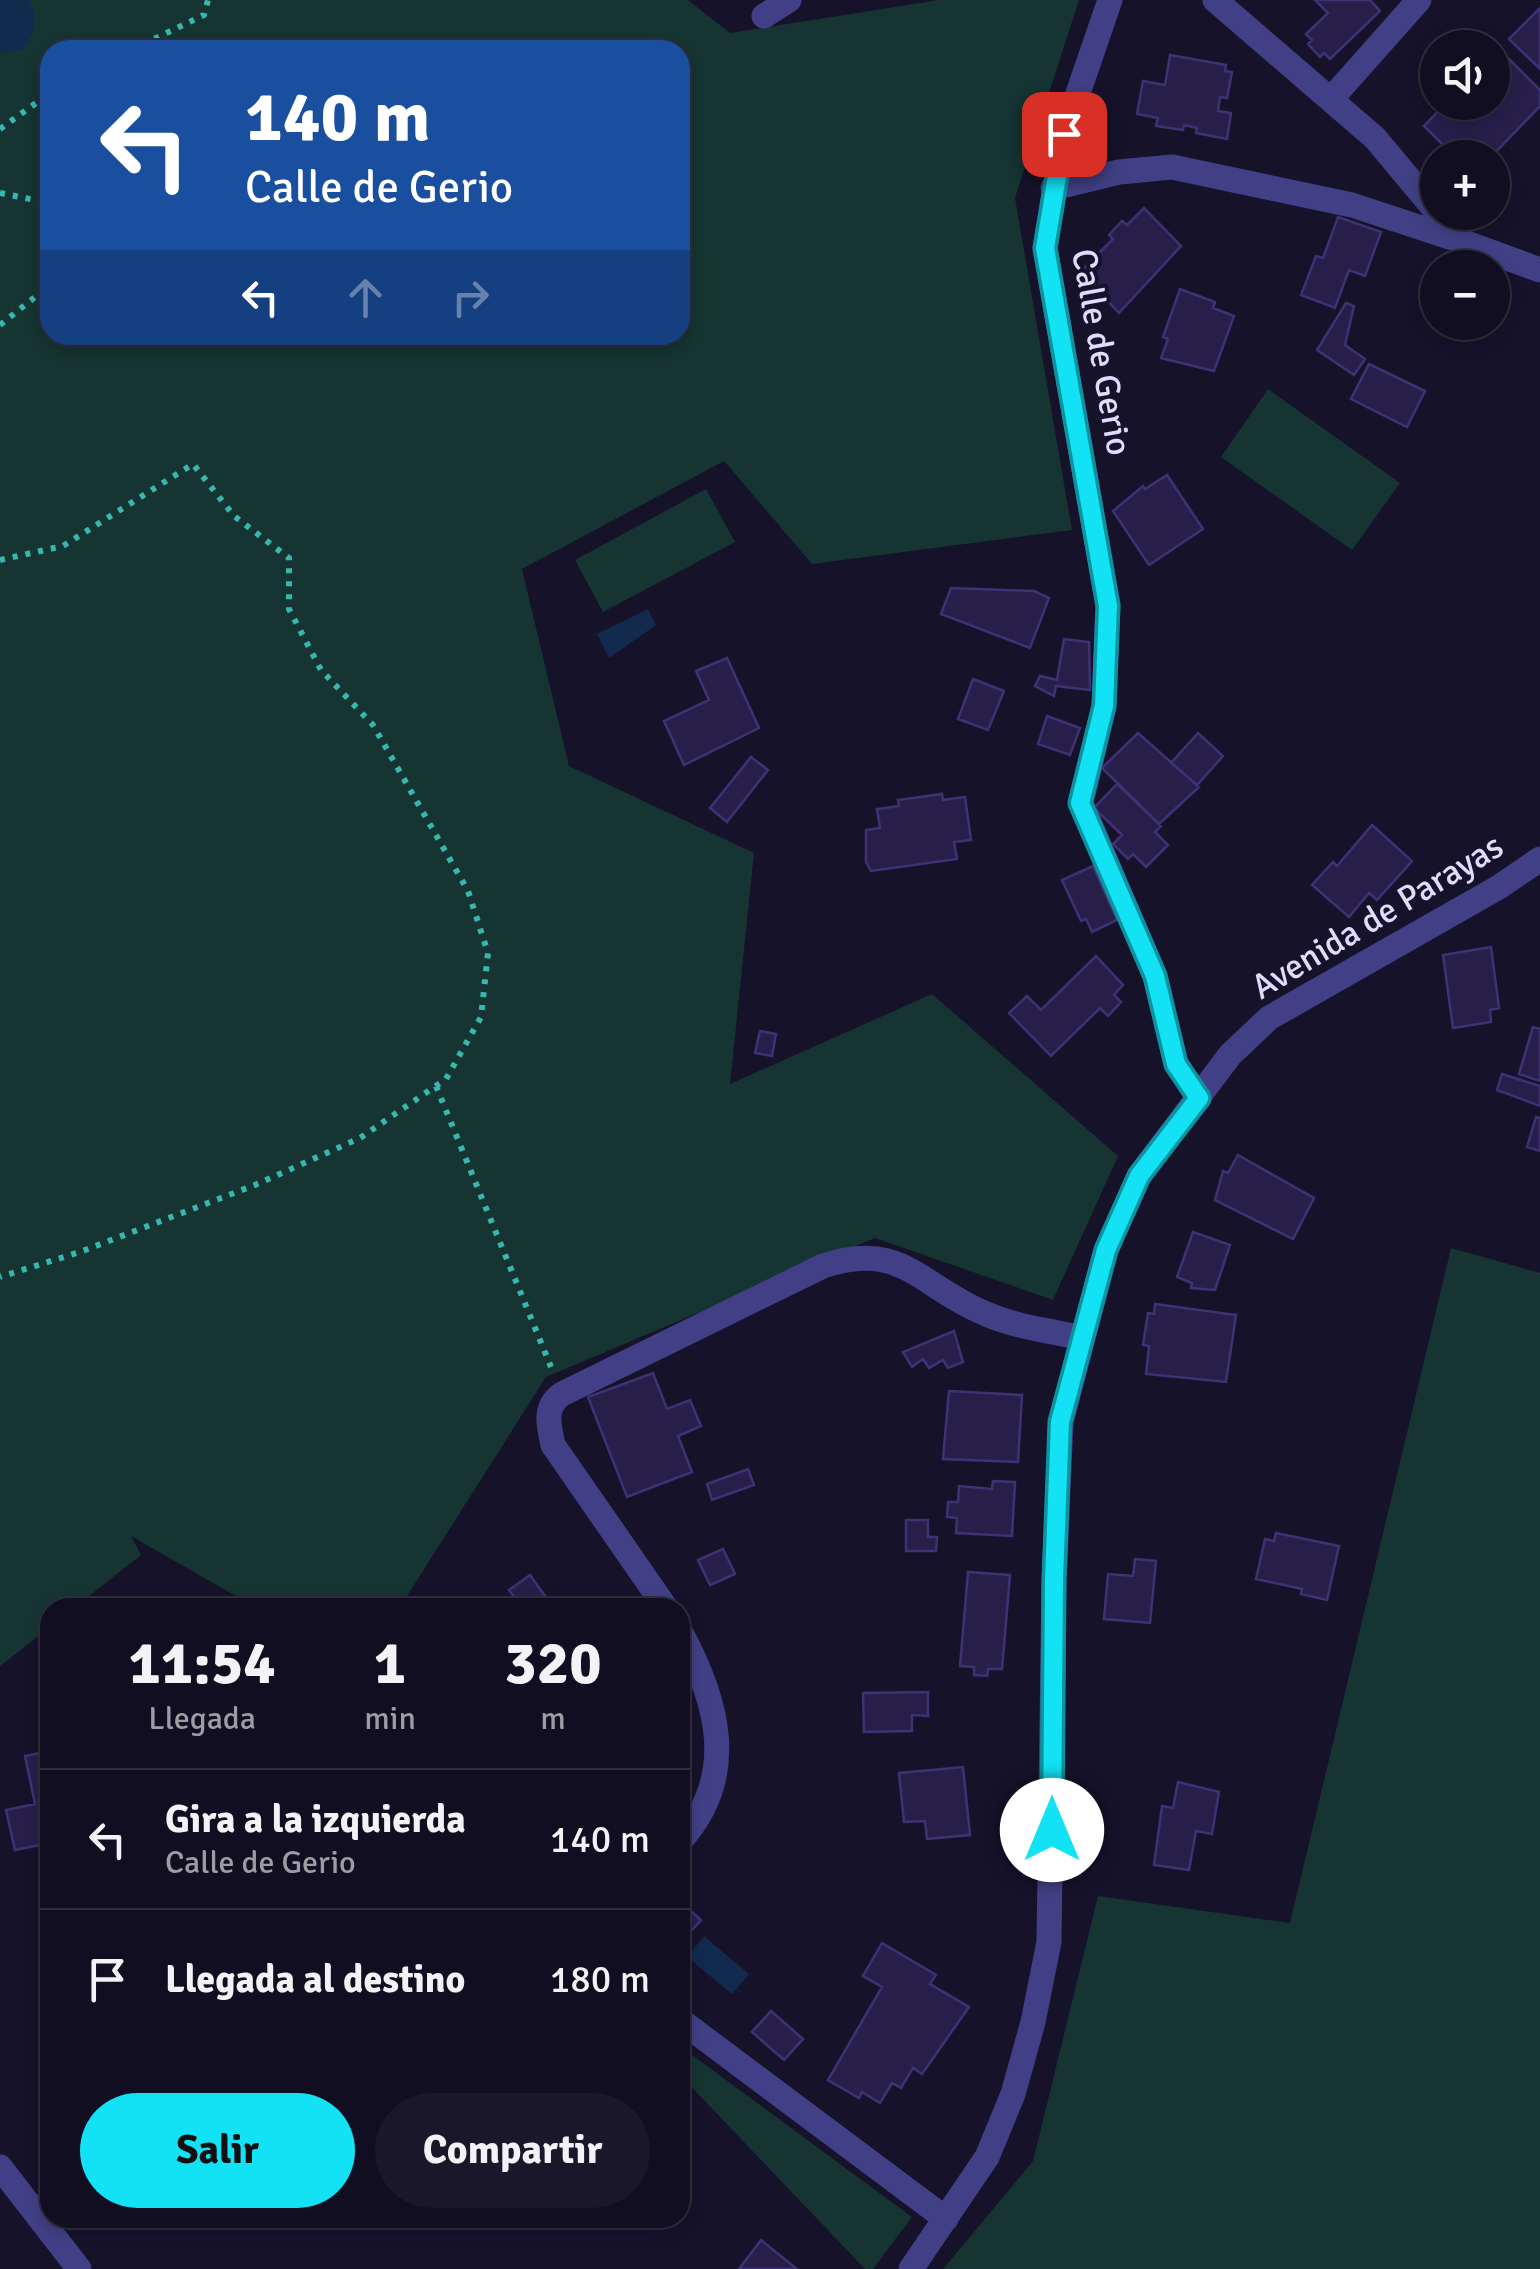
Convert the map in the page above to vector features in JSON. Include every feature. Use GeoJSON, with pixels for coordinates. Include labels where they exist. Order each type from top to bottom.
{"type":"FeatureCollection","features":[{"type":"Feature","properties":{"kind":"street"},"geometry":{"type":"LineString","coordinates":[[764,16],[789,0]]}},
{"type":"Feature","properties":{"kind":"street","name":"Calle de Gerio"},"geometry":{"type":"LineString","coordinates":[[1110,0],[1064,134],[1045,248],[1108,606],[1104,706],[1080,803],[1155,976],[1176,1064],[1199,1098]]}},
{"type":"Feature","properties":{"kind":"street"},"geometry":{"type":"LineString","coordinates":[[1215,0],[1375,138],[1461,241]]}},
{"type":"Feature","properties":{"kind":"street"},"geometry":{"type":"LineString","coordinates":[[1332,98],[1419,0]]}},
{"type":"Feature","properties":{"kind":"street"},"geometry":{"type":"LineString","coordinates":[[1053,188],[1119,172],[1172,167],[1334,200],[1540,270]]}},
{"type":"Feature","properties":{"kind":"street","name":"Avenida de Parayas"},"geometry":{"type":"LineString","coordinates":[[911,2269],[986,2157],[1013,2094],[1050,1942],[1060,1422],[1106,1250],[1139,1176],[1230,1054],[1269,1018],[1466,906],[1540,858]]}},
{"type":"Feature","properties":{"kind":"street"},"geometry":{"type":"LineString","coordinates":[[659,1598],[553,1446],[547,1418],[553,1400],[562,1394],[823,1266],[855,1256],[882,1257],[909,1268],[956,1300],[1014,1326],[1081,1338]]}},
{"type":"Feature","properties":{"kind":"street"},"geometry":{"type":"LineString","coordinates":[[690,1653],[717,1730],[718,1761],[706,1804],[690,1827]]}},
{"type":"Feature","properties":{"kind":"street"},"geometry":{"type":"LineString","coordinates":[[690,2027],[946,2219]]}},
{"type":"Feature","properties":{"kind":"street"},"geometry":{"type":"LineString","coordinates":[[0,2167],[40,2219]]}},
{"type":"Feature","properties":{"kind":"street"},"geometry":{"type":"LineString","coordinates":[[47,2228],[79,2269]]}},
{"type":"Feature","properties":{"kind":"path"},"geometry":{"type":"LineString","coordinates":[[152,40],[204,16],[208,0]]}},
{"type":"Feature","properties":{"kind":"path"},"geometry":{"type":"LineString","coordinates":[[0,128],[40,100]]}},
{"type":"Feature","properties":{"kind":"path"},"geometry":{"type":"LineString","coordinates":[[0,192],[40,201]]}},
{"type":"Feature","properties":{"kind":"path"},"geometry":{"type":"LineString","coordinates":[[0,324],[40,292]]}},
{"type":"Feature","properties":{"kind":"path"},"geometry":{"type":"LineString","coordinates":[[0,560],[63,546],[193,464],[234,516],[288,558],[289,609],[321,670],[373,725],[468,892],[488,953],[481,1017],[446,1079],[360,1138],[290,1170],[80,1252],[0,1277]]}},
{"type":"Feature","properties":{"kind":"path"},"geometry":{"type":"LineString","coordinates":[[436,1086],[562,1394]]}},
{"type":"Feature","properties":{"kind":"green space"},"geometry":{"type":"Polygon","coordinates":[[[0,0],[688,0],[730,33],[939,0],[1079,0],[1015,198],[1072,530],[812,564],[724,461],[522,569],[569,766],[754,853],[730,1084],[932,994],[1118,1156],[1053,1300],[875,1238],[546,1377],[406,1598],[239,1598],[131,1536],[141,1555],[86,1598],[40,1598],[40,1635],[0,1666],[0,0]]]}},
{"type":"Feature","properties":{"kind":"green space"},"geometry":{"type":"Polygon","coordinates":[[[1268,389],[1400,483],[1352,550],[1221,457],[1268,389]]]}},
{"type":"Feature","properties":{"kind":"green space"},"geometry":{"type":"Polygon","coordinates":[[[706,489],[735,542],[603,612],[575,560],[706,489]]]}},
{"type":"Feature","properties":{"kind":"green space"},"geometry":{"type":"Polygon","coordinates":[[[1451,1248],[1540,1273],[1540,2269],[943,2269],[1033,2161],[1098,1896],[1290,1923],[1451,1248]]]}},
{"type":"Feature","properties":{"kind":"green space"},"geometry":{"type":"Polygon","coordinates":[[[690,2053],[912,2217],[873,2269],[865,2269],[690,2085],[690,2053]]]}},
{"type":"Feature","properties":{"kind":"water"},"geometry":{"type":"Polygon","coordinates":[[[0,0],[29,0],[34,25],[23,49],[0,53],[0,0]]]}},
{"type":"Feature","properties":{"kind":"water"},"geometry":{"type":"Polygon","coordinates":[[[648,609],[656,625],[609,658],[597,634],[648,609]]]}},
{"type":"Feature","properties":{"kind":"water"},"geometry":{"type":"Polygon","coordinates":[[[704,1936],[749,1974],[732,1994],[690,1959],[690,1953],[704,1936]]]}},
{"type":"Feature","properties":{"kind":"building"},"geometry":{"type":"Polygon","coordinates":[[[1315,0],[1370,0],[1380,11],[1330,59],[1324,53],[1320,57],[1308,44],[1312,40],[1306,34],[1328,13],[1315,0]]]}},
{"type":"Feature","properties":{"kind":"building"},"geometry":{"type":"Polygon","coordinates":[[[1540,8],[1540,69],[1510,40],[1540,8]]]}},
{"type":"Feature","properties":{"kind":"building"},"geometry":{"type":"Polygon","coordinates":[[[1170,55],[1226,65],[1225,71],[1232,72],[1227,98],[1220,97],[1218,111],[1231,113],[1227,139],[1196,133],[1197,128],[1184,125],[1183,130],[1156,126],[1158,118],[1137,114],[1143,81],[1165,85],[1170,55]]]}},
{"type":"Feature","properties":{"kind":"building"},"geometry":{"type":"Polygon","coordinates":[[[1510,60],[1540,90],[1540,106],[1507,140],[1438,140],[1424,126],[1430,120],[1510,120],[1510,60]]]}},
{"type":"Feature","properties":{"kind":"building"},"geometry":{"type":"Polygon","coordinates":[[[1144,208],[1181,246],[1119,313],[1080,272],[1113,239],[1109,235],[1122,221],[1127,225],[1144,208]]]}},
{"type":"Feature","properties":{"kind":"building"},"geometry":{"type":"Polygon","coordinates":[[[1338,217],[1381,232],[1365,276],[1349,270],[1335,308],[1301,295],[1316,256],[1323,258],[1338,217]]]}},
{"type":"Feature","properties":{"kind":"building"},"geometry":{"type":"Polygon","coordinates":[[[1180,289],[1215,302],[1213,308],[1234,316],[1214,371],[1161,358],[1168,339],[1163,337],[1180,289]]]}},
{"type":"Feature","properties":{"kind":"building"},"geometry":{"type":"Polygon","coordinates":[[[1346,303],[1354,306],[1345,345],[1365,359],[1354,375],[1317,350],[1346,303]]]}},
{"type":"Feature","properties":{"kind":"building"},"geometry":{"type":"Polygon","coordinates":[[[1369,364],[1425,391],[1407,427],[1351,399],[1369,364]]]}},
{"type":"Feature","properties":{"kind":"building"},"geometry":{"type":"Polygon","coordinates":[[[1167,475],[1203,529],[1149,565],[1113,511],[1143,486],[1145,489],[1167,475]]]}},
{"type":"Feature","properties":{"kind":"building"},"geometry":{"type":"Polygon","coordinates":[[[951,588],[1034,591],[1049,598],[1030,648],[941,614],[951,588]]]}},
{"type":"Feature","properties":{"kind":"building"},"geometry":{"type":"Polygon","coordinates":[[[1064,639],[1089,642],[1090,690],[1056,686],[1054,696],[1035,686],[1040,676],[1057,680],[1064,639]]]}},
{"type":"Feature","properties":{"kind":"building"},"geometry":{"type":"Polygon","coordinates":[[[727,658],[759,728],[684,765],[664,721],[709,700],[696,671],[727,658]]]}},
{"type":"Feature","properties":{"kind":"building"},"geometry":{"type":"Polygon","coordinates":[[[973,679],[1004,691],[988,730],[958,719],[973,679]]]}},
{"type":"Feature","properties":{"kind":"building"},"geometry":{"type":"Polygon","coordinates":[[[1047,716],[1080,728],[1070,755],[1038,744],[1047,716]]]}},
{"type":"Feature","properties":{"kind":"building"},"geometry":{"type":"Polygon","coordinates":[[[1138,733],[1199,787],[1159,824],[1102,768],[1138,733]]]}},
{"type":"Feature","properties":{"kind":"building"},"geometry":{"type":"Polygon","coordinates":[[[1198,733],[1223,756],[1197,785],[1171,763],[1198,733]]]}},
{"type":"Feature","properties":{"kind":"building"},"geometry":{"type":"Polygon","coordinates":[[[751,757],[768,770],[727,822],[710,808],[751,757]]]}},
{"type":"Feature","properties":{"kind":"building"},"geometry":{"type":"Polygon","coordinates":[[[1117,784],[1161,826],[1155,832],[1168,845],[1146,867],[1133,854],[1128,859],[1113,844],[1122,835],[1094,808],[1117,784]]]}},
{"type":"Feature","properties":{"kind":"building"},"geometry":{"type":"Polygon","coordinates":[[[942,794],[943,800],[965,797],[971,840],[954,842],[957,859],[871,871],[866,862],[866,830],[880,828],[877,809],[899,806],[898,800],[942,794]]]}},
{"type":"Feature","properties":{"kind":"building"},"geometry":{"type":"Polygon","coordinates":[[[1372,825],[1412,861],[1377,900],[1369,893],[1349,917],[1312,885],[1333,862],[1337,866],[1372,825]]]}},
{"type":"Feature","properties":{"kind":"building"},"geometry":{"type":"Polygon","coordinates":[[[1093,866],[1117,920],[1092,932],[1086,919],[1081,921],[1062,880],[1093,866]]]}},
{"type":"Feature","properties":{"kind":"building"},"geometry":{"type":"Polygon","coordinates":[[[1491,947],[1499,1008],[1490,1010],[1491,1022],[1453,1028],[1443,955],[1491,947]]]}},
{"type":"Feature","properties":{"kind":"building"},"geometry":{"type":"Polygon","coordinates":[[[1096,956],[1123,985],[1114,995],[1121,1002],[1108,1016],[1100,1008],[1051,1056],[1009,1013],[1027,996],[1041,1010],[1096,956]]]}},
{"type":"Feature","properties":{"kind":"building"},"geometry":{"type":"Polygon","coordinates":[[[1533,1027],[1540,1029],[1540,1081],[1519,1074],[1533,1027]]]}},
{"type":"Feature","properties":{"kind":"building"},"geometry":{"type":"Polygon","coordinates":[[[760,1031],[776,1034],[772,1056],[755,1053],[760,1031]]]}},
{"type":"Feature","properties":{"kind":"building"},"geometry":{"type":"Polygon","coordinates":[[[1502,1074],[1540,1086],[1540,1106],[1497,1090],[1502,1074]]]}},
{"type":"Feature","properties":{"kind":"building"},"geometry":{"type":"Polygon","coordinates":[[[1536,1117],[1540,1118],[1540,1151],[1527,1147],[1536,1117]]]}},
{"type":"Feature","properties":{"kind":"building"},"geometry":{"type":"Polygon","coordinates":[[[1238,1155],[1314,1198],[1293,1239],[1215,1200],[1223,1171],[1228,1173],[1238,1155]]]}},
{"type":"Feature","properties":{"kind":"building"},"geometry":{"type":"Polygon","coordinates":[[[1193,1232],[1230,1245],[1215,1290],[1191,1288],[1192,1283],[1177,1277],[1193,1232]]]}},
{"type":"Feature","properties":{"kind":"building"},"geometry":{"type":"Polygon","coordinates":[[[1155,1304],[1236,1315],[1226,1382],[1146,1374],[1149,1346],[1143,1345],[1148,1313],[1154,1314],[1155,1304]]]}},
{"type":"Feature","properties":{"kind":"building"},"geometry":{"type":"Polygon","coordinates":[[[954,1331],[963,1362],[948,1368],[943,1360],[929,1368],[923,1359],[912,1367],[903,1352],[954,1331]]]}},
{"type":"Feature","properties":{"kind":"building"},"geometry":{"type":"Polygon","coordinates":[[[653,1373],[667,1409],[690,1400],[701,1426],[678,1436],[692,1472],[627,1497],[588,1397],[653,1373]]]}},
{"type":"Feature","properties":{"kind":"building"},"geometry":{"type":"Polygon","coordinates":[[[949,1391],[1022,1395],[1018,1462],[943,1459],[949,1391]]]}},
{"type":"Feature","properties":{"kind":"building"},"geometry":{"type":"Polygon","coordinates":[[[748,1469],[754,1485],[712,1500],[707,1484],[748,1469]]]}},
{"type":"Feature","properties":{"kind":"building"},"geometry":{"type":"Polygon","coordinates":[[[993,1481],[1015,1482],[1012,1536],[956,1533],[957,1518],[947,1517],[948,1502],[958,1502],[959,1486],[992,1489],[993,1481]]]}},
{"type":"Feature","properties":{"kind":"building"},"geometry":{"type":"Polygon","coordinates":[[[906,1520],[928,1520],[928,1537],[937,1537],[936,1551],[906,1551],[906,1520]]]}},
{"type":"Feature","properties":{"kind":"building"},"geometry":{"type":"Polygon","coordinates":[[[1276,1533],[1339,1546],[1327,1600],[1301,1594],[1302,1589],[1256,1579],[1265,1539],[1274,1541],[1276,1533]]]}},
{"type":"Feature","properties":{"kind":"building"},"geometry":{"type":"Polygon","coordinates":[[[723,1549],[735,1574],[710,1585],[698,1560],[723,1549]]]}},
{"type":"Feature","properties":{"kind":"building"},"geometry":{"type":"Polygon","coordinates":[[[1135,1559],[1156,1561],[1150,1623],[1104,1619],[1108,1574],[1133,1576],[1135,1559]]]}},
{"type":"Feature","properties":{"kind":"building"},"geometry":{"type":"Polygon","coordinates":[[[968,1572],[1010,1575],[1002,1669],[988,1669],[987,1676],[974,1675],[974,1667],[960,1666],[968,1572]]]}},
{"type":"Feature","properties":{"kind":"building"},"geometry":{"type":"Polygon","coordinates":[[[530,1575],[546,1598],[515,1598],[509,1590],[530,1575]]]}},
{"type":"Feature","properties":{"kind":"building"},"geometry":{"type":"Polygon","coordinates":[[[928,1692],[928,1716],[912,1715],[912,1731],[864,1732],[863,1693],[928,1692]]]}},
{"type":"Feature","properties":{"kind":"building"},"geometry":{"type":"Polygon","coordinates":[[[40,1753],[40,1845],[15,1850],[6,1810],[35,1804],[25,1756],[40,1753]]]}},
{"type":"Feature","properties":{"kind":"building"},"geometry":{"type":"Polygon","coordinates":[[[963,1767],[970,1835],[927,1839],[925,1821],[904,1822],[899,1773],[963,1767]]]}},
{"type":"Feature","properties":{"kind":"building"},"geometry":{"type":"Polygon","coordinates":[[[1178,1782],[1219,1792],[1212,1834],[1196,1831],[1189,1870],[1154,1865],[1162,1806],[1173,1808],[1178,1782]]]}},
{"type":"Feature","properties":{"kind":"building"},"geometry":{"type":"Polygon","coordinates":[[[690,1912],[701,1920],[690,1932],[690,1912]]]}},
{"type":"Feature","properties":{"kind":"building"},"geometry":{"type":"Polygon","coordinates":[[[882,1943],[936,1975],[930,1984],[969,2007],[922,2074],[913,2068],[901,2088],[892,2083],[880,2103],[862,2092],[859,2098],[828,2080],[882,1987],[863,1976],[882,1943]]]}},
{"type":"Feature","properties":{"kind":"building"},"geometry":{"type":"Polygon","coordinates":[[[771,2011],[803,2039],[784,2060],[752,2032],[771,2011]]]}},
{"type":"Feature","properties":{"kind":"building"},"geometry":{"type":"Polygon","coordinates":[[[761,2240],[797,2269],[739,2269],[761,2240]]]}},
{"type":"Feature","properties":{"kind":"route"},"geometry":{"type":"LineString","coordinates":[[1052,1830],[1060,1422],[1106,1250],[1139,1176],[1199,1098],[1176,1064],[1155,976],[1080,803],[1104,706],[1108,606],[1045,248],[1064,134]]}}]}
